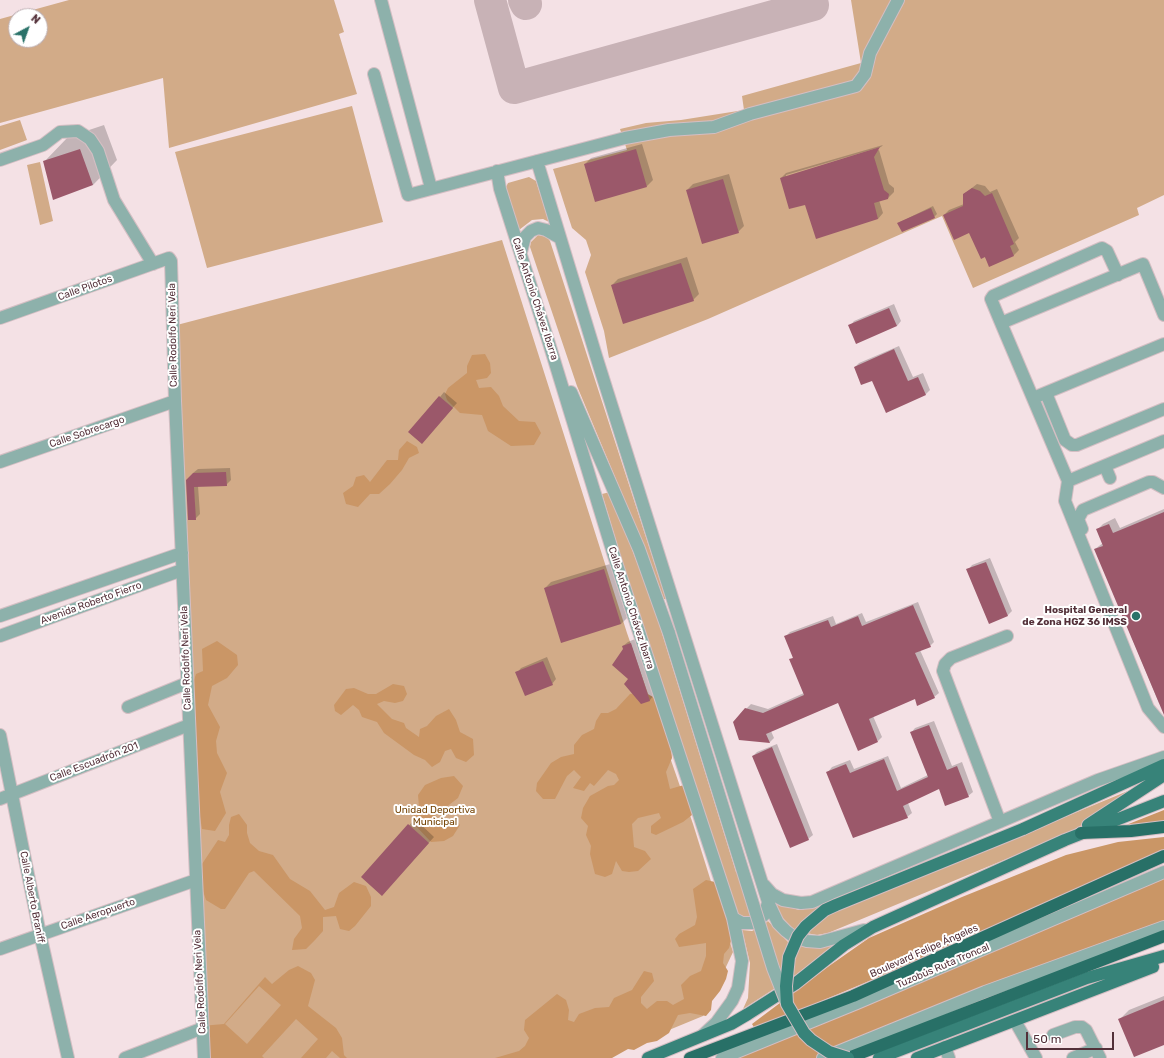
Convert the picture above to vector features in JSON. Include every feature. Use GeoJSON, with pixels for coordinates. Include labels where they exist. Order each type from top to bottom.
{"type":"FeatureCollection","features":[{"type":"Feature","properties":{"kind":"highway"},"geometry":{"type":"LineString","coordinates":[[1081,833],[1131,831],[1164,827]]}},
{"type":"Feature","properties":{"kind":"highway","name":"Boulevard Felipe Ángeles"},"geometry":{"type":"LineString","coordinates":[[690,1058],[853,996],[1164,856]]}},
{"type":"Feature","properties":{"kind":"highway"},"geometry":{"type":"LineString","coordinates":[[848,1058],[1164,936]]}},
{"type":"Feature","properties":{"kind":"main road"},"geometry":{"type":"LineString","coordinates":[[848,1058],[829,1052],[811,1040],[804,1033],[787,1004],[786,986],[790,957],[798,936],[814,918],[836,905],[1023,829],[1164,765]]}},
{"type":"Feature","properties":{"kind":"main road"},"geometry":{"type":"LineString","coordinates":[[1065,840],[1164,775]]}},
{"type":"Feature","properties":{"kind":"main road"},"geometry":{"type":"LineString","coordinates":[[648,1058],[748,1014],[795,984],[844,945],[873,927],[1081,833],[1164,800]]}},
{"type":"Feature","properties":{"kind":"main road"},"geometry":{"type":"LineString","coordinates":[[1106,974],[1109,964],[1114,959],[1130,953],[1138,945]]}},
{"type":"Feature","properties":{"kind":"main road"},"geometry":{"type":"LineString","coordinates":[[878,1058],[1087,978],[1106,974],[1164,956]]}},
{"type":"Feature","properties":{"kind":"main road"},"geometry":{"type":"LineString","coordinates":[[917,1058],[947,1053],[1015,1021],[1164,963]]}},
{"type":"Feature","properties":{"kind":"street"},"geometry":{"type":"LineString","coordinates":[[381,0],[431,188]]}},
{"type":"Feature","properties":{"kind":"street"},"geometry":{"type":"LineString","coordinates":[[374,74],[408,194],[625,138],[669,130],[714,127],[750,114],[856,86],[865,74],[870,53],[898,0]]}},
{"type":"Feature","properties":{"kind":"street"},"geometry":{"type":"LineString","coordinates":[[0,160],[42,145],[60,132],[78,131],[90,139],[98,151],[114,200],[153,264]]}},
{"type":"Feature","properties":{"kind":"street"},"geometry":{"type":"LineString","coordinates":[[537,161],[760,881],[768,902],[778,923],[794,937],[807,941],[820,942],[873,927]]}},
{"type":"Feature","properties":{"kind":"street","name":"Calle Antonio Chávez Ibarra"},"geometry":{"type":"LineString","coordinates":[[497,171],[500,189],[521,252],[614,556],[733,918],[742,962],[738,988],[732,1001],[716,1023],[703,1035]]}},
{"type":"Feature","properties":{"kind":"street"},"geometry":{"type":"LineString","coordinates":[[521,252],[525,237],[531,231],[538,228],[546,230],[560,238]]}},
{"type":"Feature","properties":{"kind":"street"},"geometry":{"type":"LineString","coordinates":[[1118,274],[1107,251],[1102,248],[993,296],[992,299],[1068,481],[1065,501],[1148,708],[1164,725]]}},
{"type":"Feature","properties":{"kind":"street","name":"Calle Pilotos"},"geometry":{"type":"LineString","coordinates":[[0,318],[170,259]]}},
{"type":"Feature","properties":{"kind":"street","name":"Calle Rodolfo Neri Vela"},"geometry":{"type":"LineString","coordinates":[[170,259],[182,570],[204,1058]]}},
{"type":"Feature","properties":{"kind":"street"},"geometry":{"type":"LineString","coordinates":[[1002,323],[1143,264],[1164,315]]}},
{"type":"Feature","properties":{"kind":"street"},"geometry":{"type":"LineString","coordinates":[[548,340],[639,550],[669,633],[773,968],[787,1004]]}},
{"type":"Feature","properties":{"kind":"street"},"geometry":{"type":"LineString","coordinates":[[1033,398],[1164,346]]}},
{"type":"Feature","properties":{"kind":"street"},"geometry":{"type":"LineString","coordinates":[[1046,393],[1065,440],[1072,445],[1077,445],[1164,409]]}},
{"type":"Feature","properties":{"kind":"street","name":"Calle Sobrecargo"},"geometry":{"type":"LineString","coordinates":[[0,462],[175,401]]}},
{"type":"Feature","properties":{"kind":"street"},"geometry":{"type":"LineString","coordinates":[[1068,481],[1163,445]]}},
{"type":"Feature","properties":{"kind":"street"},"geometry":{"type":"LineString","coordinates":[[1105,466],[1110,478]]}},
{"type":"Feature","properties":{"kind":"street"},"geometry":{"type":"LineString","coordinates":[[1164,488],[1153,482],[1149,482],[1082,510],[1078,519],[1153,707],[1164,725]]}},
{"type":"Feature","properties":{"kind":"street","name":"Avenida Roberto Fierro"},"geometry":{"type":"LineString","coordinates":[[0,616],[182,553]]}},
{"type":"Feature","properties":{"kind":"street","name":"Avenida Roberto Fierro"},"geometry":{"type":"LineString","coordinates":[[0,636],[182,570]]}},
{"type":"Feature","properties":{"kind":"street"},"geometry":{"type":"LineString","coordinates":[[1000,822],[943,671],[944,664],[951,658],[1007,636]]}},
{"type":"Feature","properties":{"kind":"street"},"geometry":{"type":"LineString","coordinates":[[128,707],[187,683]]}},
{"type":"Feature","properties":{"kind":"street","name":"Calle Escuadrón 201"},"geometry":{"type":"LineString","coordinates":[[0,799],[189,725]]}},
{"type":"Feature","properties":{"kind":"street","name":"Calle Alberto Braniff"},"geometry":{"type":"LineString","coordinates":[[0,735],[40,934],[68,1058]]}},
{"type":"Feature","properties":{"kind":"street"},"geometry":{"type":"LineString","coordinates":[[760,881],[772,894],[783,900],[801,903],[812,902],[1098,780],[1164,757]]}},
{"type":"Feature","properties":{"kind":"street","name":"Tuzobús Ruta Troncal"},"geometry":{"type":"LineString","coordinates":[[722,1058],[864,1000],[1164,872]]}},
{"type":"Feature","properties":{"kind":"street","name":"Calle Aeropuerto"},"geometry":{"type":"LineString","coordinates":[[0,950],[40,934],[196,880]]}},
{"type":"Feature","properties":{"kind":"street"},"geometry":{"type":"LineString","coordinates":[[733,918],[742,923],[755,923],[765,914],[768,902]]}},
{"type":"Feature","properties":{"kind":"street"},"geometry":{"type":"LineString","coordinates":[[822,1058],[985,992],[1164,928]]}},
{"type":"Feature","properties":{"kind":"street"},"geometry":{"type":"LineString","coordinates":[[1015,1021],[1036,1058]]}},
{"type":"Feature","properties":{"kind":"street"},"geometry":{"type":"LineString","coordinates":[[1053,1035],[1075,1027],[1082,1027],[1098,1053],[1074,1058]]}},
{"type":"Feature","properties":{"kind":"street"},"geometry":{"type":"LineString","coordinates":[[125,1058],[203,1028]]}},
{"type":"Feature","properties":{"kind":"green space"},"geometry":{"type":"Polygon","coordinates":[[[69,0],[334,0],[344,32],[339,34],[357,94],[169,148],[163,78],[0,123],[0,19],[8,17],[8,48],[48,48],[48,8],[40,8],[69,0]]]}},
{"type":"Feature","properties":{"kind":"green space"},"geometry":{"type":"Polygon","coordinates":[[[851,0],[1164,0],[1164,195],[1137,208],[1139,215],[973,288],[942,216],[708,319],[609,358],[604,331],[585,272],[591,255],[586,240],[572,228],[553,169],[627,150],[620,129],[646,123],[681,120],[744,110],[742,96],[861,63],[851,0]]]}},
{"type":"Feature","properties":{"kind":"green space"},"geometry":{"type":"Polygon","coordinates":[[[352,106],[383,222],[207,268],[175,152],[352,106]]]}},
{"type":"Feature","properties":{"kind":"green space"},"geometry":{"type":"Polygon","coordinates":[[[20,120],[27,140],[0,150],[0,126],[20,120]]]}},
{"type":"Feature","properties":{"kind":"green space"},"geometry":{"type":"Polygon","coordinates":[[[40,162],[53,221],[40,225],[27,165],[40,162]]]}},
{"type":"Feature","properties":{"kind":"green space"},"geometry":{"type":"Polygon","coordinates":[[[529,177],[536,181],[549,222],[543,219],[532,220],[519,230],[506,187],[508,183],[529,177]]]}},
{"type":"Feature","properties":{"kind":"green space"},"geometry":{"type":"Polygon","coordinates":[[[538,235],[547,237],[550,241],[666,599],[664,599],[645,549],[577,386],[530,247],[531,242],[538,235]]]}},
{"type":"Feature","properties":{"kind":"green space","name":"Unidad Deportiva Municipal"},"geometry":{"type":"Polygon","coordinates":[[[502,240],[627,633],[693,824],[733,952],[703,1016],[601,1058],[202,1058],[173,326],[502,240]]]}},
{"type":"Feature","properties":{"kind":"green space"},"geometry":{"type":"Polygon","coordinates":[[[610,492],[653,604],[736,872],[748,878],[753,916],[749,918],[737,914],[630,587],[602,494],[610,492]]]}},
{"type":"Feature","properties":{"kind":"green space"},"geometry":{"type":"Polygon","coordinates":[[[1152,781],[1069,833],[828,933],[817,935],[795,931],[779,914],[777,905],[779,904],[799,910],[810,908],[914,865],[927,874],[1152,781]]]}},
{"type":"Feature","properties":{"kind":"green space"},"geometry":{"type":"Polygon","coordinates":[[[768,921],[789,943],[811,948],[832,946],[797,974],[743,1009],[748,998],[750,963],[742,930],[752,931],[768,921]]]}},
{"type":"Feature","properties":{"kind":"shaded area"},"geometry":{"type":"Polygon","coordinates":[[[485,354],[490,363],[491,373],[487,378],[476,380],[479,388],[491,387],[499,396],[503,406],[519,421],[535,422],[541,433],[534,445],[511,446],[488,431],[482,415],[460,413],[447,400],[445,394],[448,388],[467,373],[467,366],[472,355],[485,354]]]}},
{"type":"Feature","properties":{"kind":"shaded area"},"geometry":{"type":"Polygon","coordinates":[[[407,441],[417,447],[419,453],[409,458],[402,470],[390,484],[379,494],[370,494],[358,507],[346,504],[343,493],[353,486],[356,477],[364,475],[370,482],[387,460],[398,460],[399,450],[407,441]]]}},
{"type":"Feature","properties":{"kind":"shaded area"},"geometry":{"type":"Polygon","coordinates":[[[217,641],[237,655],[238,665],[227,678],[212,686],[208,705],[220,727],[216,741],[217,753],[227,773],[220,792],[226,813],[215,831],[202,829],[197,798],[192,686],[196,674],[203,671],[202,649],[217,641]]]}},
{"type":"Feature","properties":{"kind":"shaded area"},"geometry":{"type":"Polygon","coordinates":[[[393,684],[404,686],[407,694],[403,701],[395,703],[384,701],[377,704],[392,719],[404,723],[406,728],[419,737],[420,729],[427,726],[436,716],[449,709],[456,720],[460,732],[473,739],[474,755],[466,762],[456,758],[451,749],[445,751],[440,762],[432,767],[425,760],[414,755],[384,733],[377,722],[362,717],[359,710],[353,705],[341,715],[335,711],[334,705],[346,689],[354,688],[368,694],[376,694],[393,684]]]}},
{"type":"Feature","properties":{"kind":"shaded area"},"geometry":{"type":"Polygon","coordinates":[[[644,692],[655,698],[670,737],[672,758],[666,772],[670,789],[684,785],[695,806],[692,815],[683,822],[656,835],[651,833],[651,826],[661,818],[659,813],[638,818],[632,824],[634,847],[645,851],[651,859],[638,871],[629,872],[622,871],[616,861],[612,874],[605,877],[595,874],[590,854],[591,846],[586,835],[588,826],[581,818],[583,808],[590,796],[608,786],[614,785],[619,780],[616,774],[608,770],[594,786],[590,783],[584,791],[573,788],[581,777],[574,770],[567,776],[555,799],[543,799],[536,791],[537,783],[551,763],[561,757],[574,754],[574,745],[582,735],[594,729],[596,721],[601,713],[608,713],[616,709],[630,694],[644,692]]]}},
{"type":"Feature","properties":{"kind":"shaded area"},"geometry":{"type":"Polygon","coordinates":[[[454,776],[463,786],[458,798],[428,821],[433,828],[444,821],[454,818],[460,825],[453,836],[444,841],[431,842],[414,824],[414,813],[419,807],[418,795],[425,785],[441,778],[454,776]]]}},
{"type":"Feature","properties":{"kind":"shaded area"},"geometry":{"type":"Polygon","coordinates":[[[1164,810],[1164,824],[1126,828],[1126,825],[1164,810]]]}},
{"type":"Feature","properties":{"kind":"shaded area"},"geometry":{"type":"Polygon","coordinates":[[[239,814],[247,825],[247,833],[250,843],[259,851],[273,855],[290,879],[310,891],[325,910],[334,907],[339,893],[354,882],[366,886],[371,897],[371,906],[355,926],[349,931],[340,929],[336,916],[323,917],[323,931],[315,940],[306,949],[292,950],[294,939],[302,928],[300,916],[254,871],[249,873],[225,909],[221,909],[206,900],[202,888],[202,864],[218,840],[225,842],[229,835],[231,817],[239,814]]]}},
{"type":"Feature","properties":{"kind":"shaded area"},"geometry":{"type":"Polygon","coordinates":[[[1164,837],[1164,857],[755,1029],[752,1024],[869,938],[962,897],[1066,855],[1118,842],[1164,837]]]}},
{"type":"Feature","properties":{"kind":"shaded area"},"geometry":{"type":"Polygon","coordinates":[[[1164,877],[1164,924],[817,1058],[733,1058],[1164,877]]]}},
{"type":"Feature","properties":{"kind":"shaded area"},"geometry":{"type":"Polygon","coordinates":[[[706,880],[715,882],[722,895],[721,903],[729,919],[731,941],[729,948],[724,954],[723,963],[728,971],[726,979],[720,991],[712,1001],[711,1010],[706,1016],[690,1013],[678,1015],[669,1033],[657,1041],[647,1043],[634,1050],[628,1049],[612,1058],[495,1058],[519,1051],[525,1046],[529,1038],[524,1030],[525,1020],[557,994],[566,1000],[569,1010],[568,1020],[574,1022],[579,1014],[595,1008],[609,1007],[614,998],[632,990],[644,971],[652,973],[654,981],[641,997],[641,1003],[647,1009],[657,1001],[667,1001],[673,1005],[684,999],[681,985],[690,976],[701,971],[706,956],[706,943],[679,947],[675,939],[679,934],[695,925],[697,917],[693,889],[706,880]]]}},
{"type":"Feature","properties":{"kind":"shaded area"},"geometry":{"type":"Polygon","coordinates":[[[298,966],[311,973],[315,980],[308,1006],[336,1028],[342,1038],[344,1055],[347,1058],[340,1058],[332,1051],[326,1058],[301,1058],[318,1039],[296,1019],[262,1056],[264,1058],[202,1058],[201,1026],[224,1024],[265,977],[272,984],[289,970],[298,966]],[[259,986],[225,1024],[247,1044],[281,1005],[259,986]]]}},
{"type":"Feature","properties":{"kind":"building"},"geometry":{"type":"Polygon","coordinates":[[[880,147],[874,157],[884,190],[889,194],[888,199],[874,203],[878,219],[816,239],[805,205],[789,209],[780,178],[880,147]]]}},
{"type":"Feature","properties":{"kind":"building"},"geometry":{"type":"Polygon","coordinates":[[[80,149],[93,185],[53,200],[43,161],[80,149]]]}},
{"type":"Feature","properties":{"kind":"building"},"geometry":{"type":"Polygon","coordinates":[[[636,149],[647,187],[595,202],[584,164],[636,149]]]}},
{"type":"Feature","properties":{"kind":"building"},"geometry":{"type":"Polygon","coordinates":[[[723,179],[739,233],[702,244],[686,190],[723,179]]]}},
{"type":"Feature","properties":{"kind":"building"},"geometry":{"type":"Polygon","coordinates":[[[972,188],[980,191],[985,196],[992,193],[1014,244],[1010,246],[1014,256],[989,267],[985,257],[981,259],[969,233],[954,240],[943,215],[963,206],[963,194],[972,188]]]}},
{"type":"Feature","properties":{"kind":"building"},"geometry":{"type":"Polygon","coordinates":[[[931,208],[935,218],[902,232],[897,223],[931,208]]]}},
{"type":"Feature","properties":{"kind":"building"},"geometry":{"type":"Polygon","coordinates":[[[681,263],[694,301],[623,324],[611,285],[681,263]]]}},
{"type":"Feature","properties":{"kind":"building"},"geometry":{"type":"Polygon","coordinates":[[[889,308],[897,326],[856,344],[848,325],[889,308]]]}},
{"type":"Feature","properties":{"kind":"building"},"geometry":{"type":"Polygon","coordinates":[[[894,349],[908,381],[918,377],[926,395],[886,413],[872,381],[861,385],[854,367],[894,349]]]}},
{"type":"Feature","properties":{"kind":"building"},"geometry":{"type":"Polygon","coordinates":[[[439,396],[453,408],[422,444],[408,432],[439,396]]]}},
{"type":"Feature","properties":{"kind":"building"},"geometry":{"type":"Polygon","coordinates":[[[226,472],[227,486],[194,487],[196,520],[188,520],[186,480],[193,473],[226,472]]]}},
{"type":"Feature","properties":{"kind":"building"},"geometry":{"type":"Polygon","coordinates":[[[1164,512],[1164,715],[1094,549],[1103,546],[1096,529],[1109,524],[1113,533],[1164,512]]]}},
{"type":"Feature","properties":{"kind":"building"},"geometry":{"type":"Polygon","coordinates":[[[986,562],[1008,616],[989,624],[966,569],[986,562]]]}},
{"type":"Feature","properties":{"kind":"building"},"geometry":{"type":"Polygon","coordinates":[[[604,569],[621,624],[561,643],[544,588],[604,569]]]}},
{"type":"Feature","properties":{"kind":"building"},"geometry":{"type":"Polygon","coordinates":[[[913,605],[931,647],[915,653],[935,698],[917,706],[915,699],[869,719],[878,742],[858,751],[838,703],[766,734],[770,743],[739,740],[733,722],[745,708],[763,713],[804,695],[789,659],[793,658],[784,636],[828,620],[831,627],[858,616],[862,626],[913,605]]]}},
{"type":"Feature","properties":{"kind":"building"},"geometry":{"type":"Polygon","coordinates":[[[631,643],[650,701],[641,704],[624,684],[628,679],[612,665],[623,649],[622,646],[631,643]]]}},
{"type":"Feature","properties":{"kind":"building"},"geometry":{"type":"Polygon","coordinates":[[[543,661],[553,685],[525,696],[515,672],[543,661]]]}},
{"type":"Feature","properties":{"kind":"building"},"geometry":{"type":"Polygon","coordinates":[[[929,725],[947,770],[957,766],[969,797],[945,806],[939,789],[903,806],[908,818],[853,838],[826,772],[846,764],[850,773],[884,759],[897,791],[928,777],[910,732],[929,725]]]}},
{"type":"Feature","properties":{"kind":"building"},"geometry":{"type":"Polygon","coordinates":[[[772,747],[809,840],[790,848],[752,756],[772,747]]]}},
{"type":"Feature","properties":{"kind":"building"},"geometry":{"type":"Polygon","coordinates":[[[408,824],[429,843],[382,896],[361,877],[408,824]]]}},
{"type":"Feature","properties":{"kind":"building"},"geometry":{"type":"Polygon","coordinates":[[[1164,1000],[1164,1045],[1134,1057],[1118,1019],[1164,1000]]]}},
{"type":"Feature","properties":{"kind":"taxiway"},"geometry":{"type":"LineString","coordinates":[[490,0],[514,88],[813,5]]}},
{"type":"Feature","properties":{"kind":"taxiway"},"geometry":{"type":"LineString","coordinates":[[524,0],[526,4]]}},
{"type":"Feature","properties":{"kind":"place","name":"Hospital General de Zona HGZ 36 IMSS"},"geometry":{"type":"Point","coordinates":[1136,616]}}]}
